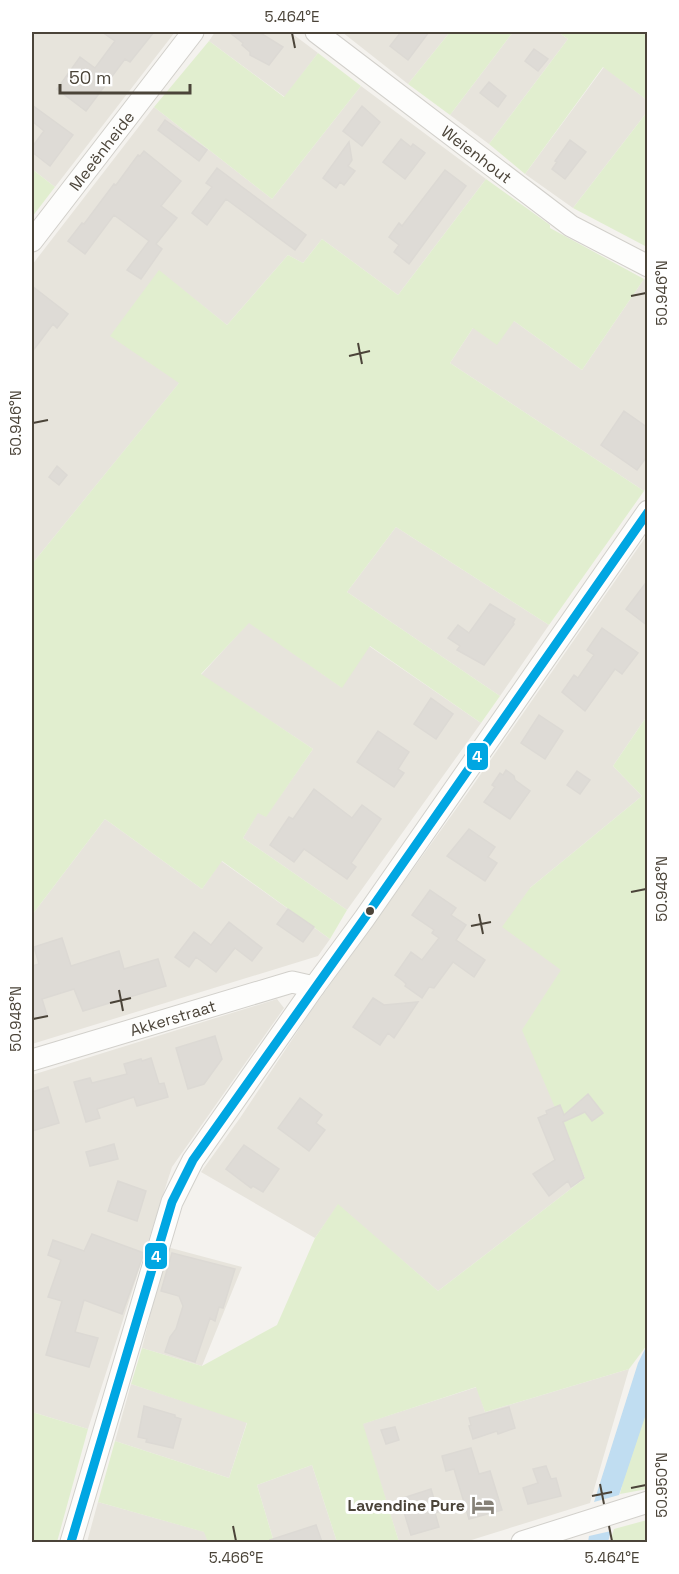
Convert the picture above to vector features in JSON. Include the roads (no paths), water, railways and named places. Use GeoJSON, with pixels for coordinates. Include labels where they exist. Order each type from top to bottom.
{"type":"FeatureCollection","features":[{"type":"Feature","properties":{"kind":"street","name":"Meeënheide"},"geometry":{"type":"LineString","coordinates":[[32,241],[193,32]]}},
{"type":"Feature","properties":{"kind":"street","name":"Weienhout"},"geometry":{"type":"LineString","coordinates":[[316,32],[571,226],[648,266]]}},
{"type":"Feature","properties":{"kind":"street"},"geometry":{"type":"LineString","coordinates":[[71,1542],[172,1202],[193,1160],[314,987],[364,920],[648,511]]}},
{"type":"Feature","properties":{"kind":"street","name":"Akkerstraat"},"geometry":{"type":"LineString","coordinates":[[32,1060],[292,982],[314,987]]}},
{"type":"Feature","properties":{"kind":"street"},"geometry":{"type":"LineString","coordinates":[[532,1541],[648,1502]]}},
{"type":"Feature","properties":{"kind":"water"},"geometry":{"type":"Polygon","coordinates":[[[647,1345],[647,1411],[619,1495],[594,1502],[638,1363],[647,1345]]]}},
{"type":"Feature","properties":{"kind":"water"},"geometry":{"type":"Polygon","coordinates":[[[611,1531],[608,1542],[588,1542],[589,1536],[611,1531]]]}},
{"type":"Feature","properties":{"kind":"place","name":"Lavendine Pure"},"geometry":{"type":"Point","coordinates":[483,1505]}}]}
